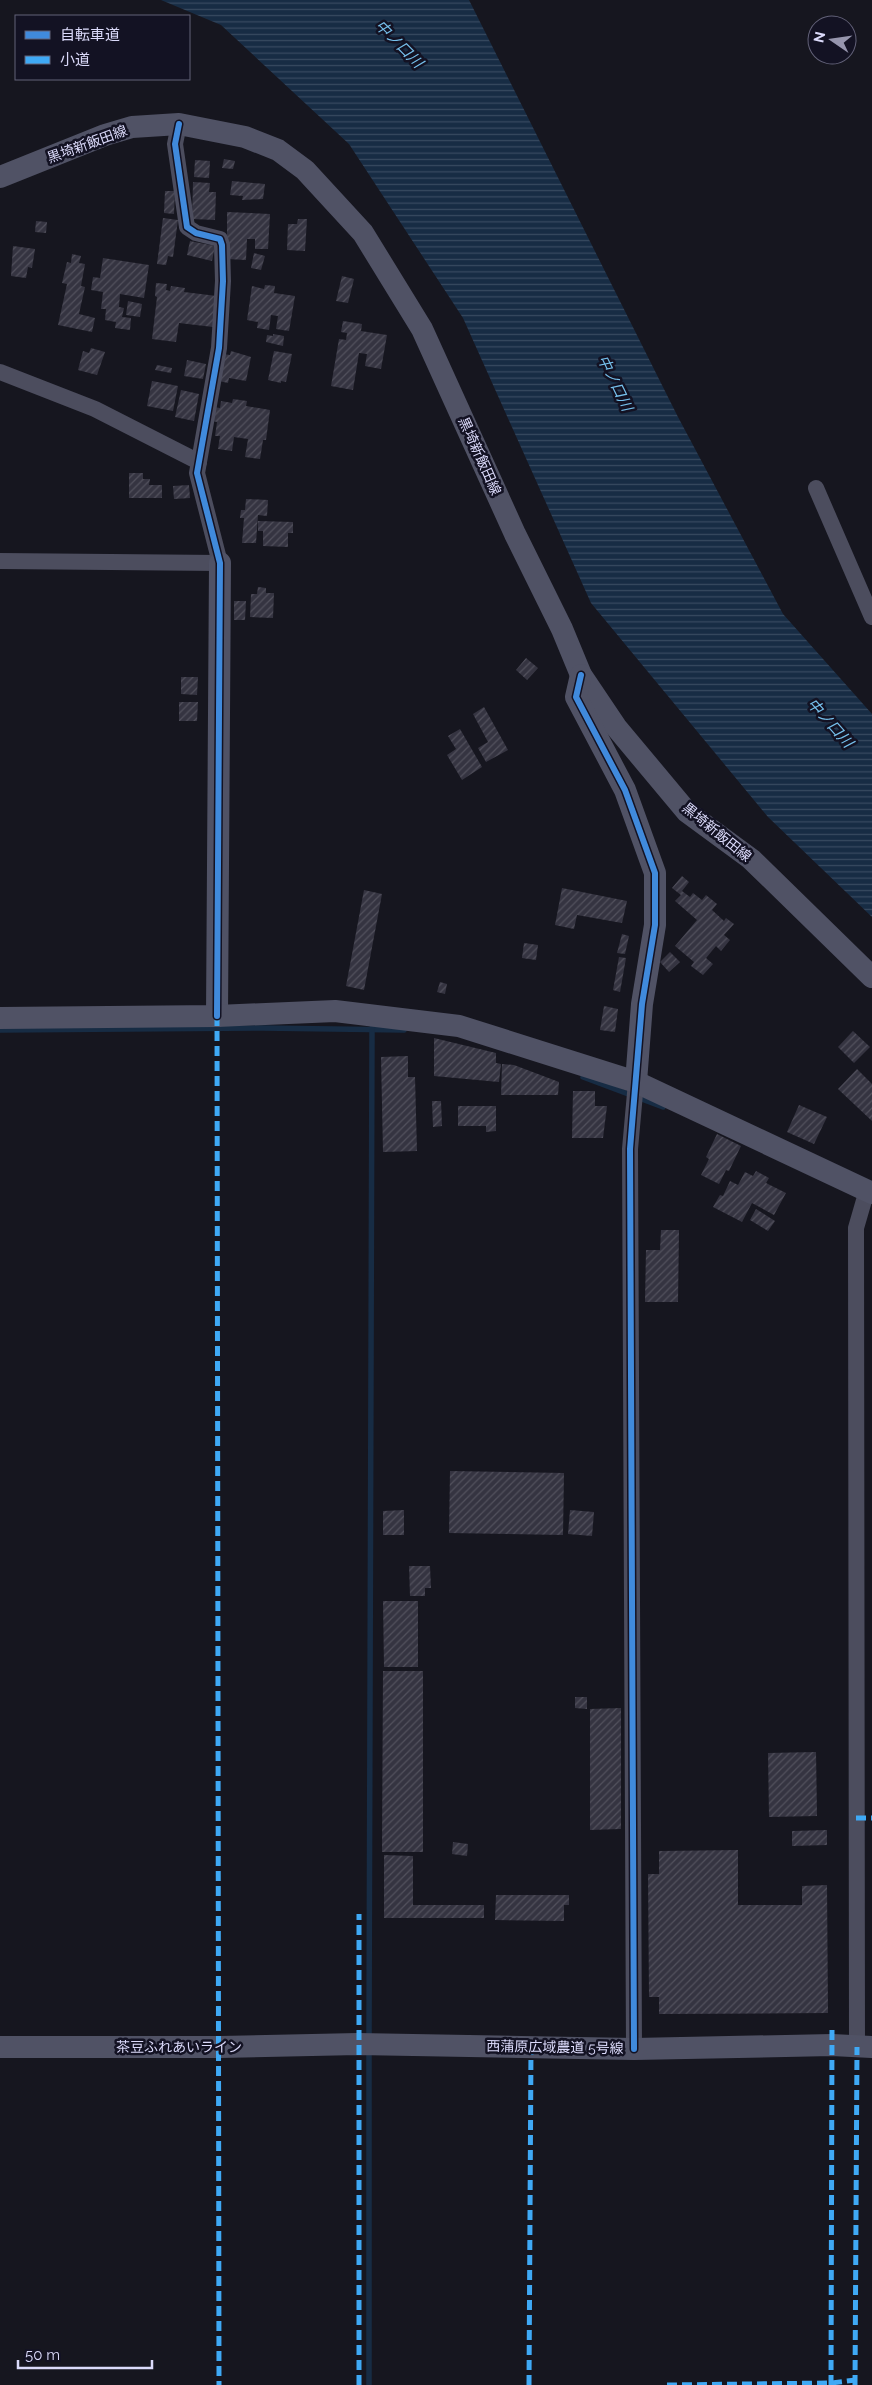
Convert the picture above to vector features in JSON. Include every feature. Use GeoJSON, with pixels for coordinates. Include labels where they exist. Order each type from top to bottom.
{"type":"FeatureCollection","features":[{"type":"Feature","properties":{"kind":"street","name":"黒埼新飯田線"},"geometry":{"type":"LineString","coordinates":[[0,178],[105,134],[132,127],[179,124],[245,138],[278,150],[306,170],[363,233],[422,329],[515,534],[562,629],[581,674],[616,727],[687,812],[751,859],[872,977]]}},
{"type":"Feature","properties":{"kind":"street"},"geometry":{"type":"LineString","coordinates":[[179,124],[175,144],[187,227],[196,233],[220,239],[222,245],[223,282],[219,348],[197,473],[220,563],[217,1016]]}},
{"type":"Feature","properties":{"kind":"street"},"geometry":{"type":"LineString","coordinates":[[0,372],[95,409],[199,462]]}},
{"type":"Feature","properties":{"kind":"street"},"geometry":{"type":"LineString","coordinates":[[816,488],[872,618]]}},
{"type":"Feature","properties":{"kind":"street"},"geometry":{"type":"LineString","coordinates":[[0,561],[220,563]]}},
{"type":"Feature","properties":{"kind":"street"},"geometry":{"type":"LineString","coordinates":[[581,674],[576,697],[625,790],[655,873],[655,925],[642,1004],[630,1149],[634,2049]]}},
{"type":"Feature","properties":{"kind":"street"},"geometry":{"type":"LineString","coordinates":[[0,1018],[217,1016],[335,1011],[459,1026],[636,1082],[870,1191],[856,1228],[864,2047]]}},
{"type":"Feature","properties":{"kind":"street","name":"西蒲原広域農道 5号線"},"geometry":{"type":"LineString","coordinates":[[358,2044],[634,2049],[832,2045],[864,2047]]}},
{"type":"Feature","properties":{"kind":"street","name":"茶豆ふれあいライン"},"geometry":{"type":"LineString","coordinates":[[0,2047],[220,2047],[358,2044]]}},
{"type":"Feature","properties":{"kind":"water","name":"中ノ口川"},"geometry":{"type":"Polygon","coordinates":[[[161,0],[469,0],[678,417],[783,614],[872,714],[872,917],[768,817],[591,603],[463,318],[349,144],[221,25],[161,0]]]}},
{"type":"Feature","properties":{"kind":"building"},"geometry":{"type":"Polygon","coordinates":[[[224,159],[235,161],[233,169],[222,168],[224,159]]]}},
{"type":"Feature","properties":{"kind":"building"},"geometry":{"type":"Polygon","coordinates":[[[195,160],[210,161],[209,178],[194,177],[195,160]]]}},
{"type":"Feature","properties":{"kind":"building"},"geometry":{"type":"Polygon","coordinates":[[[232,181],[265,184],[263,199],[242,200],[243,196],[230,195],[232,181]]]}},
{"type":"Feature","properties":{"kind":"building"},"geometry":{"type":"Polygon","coordinates":[[[193,182],[210,183],[209,192],[216,192],[215,220],[192,219],[193,182]]]}},
{"type":"Feature","properties":{"kind":"building"},"geometry":{"type":"Polygon","coordinates":[[[165,191],[175,191],[174,214],[164,213],[165,191]]]}},
{"type":"Feature","properties":{"kind":"building"},"geometry":{"type":"Polygon","coordinates":[[[227,212],[270,214],[268,249],[255,249],[255,239],[247,239],[246,260],[227,259],[227,212]]]}},
{"type":"Feature","properties":{"kind":"building"},"geometry":{"type":"Polygon","coordinates":[[[163,218],[178,220],[173,257],[168,256],[166,265],[157,264],[163,218]]]}},
{"type":"Feature","properties":{"kind":"building"},"geometry":{"type":"Polygon","coordinates":[[[298,219],[307,219],[305,251],[287,250],[288,224],[297,224],[298,219]]]}},
{"type":"Feature","properties":{"kind":"building"},"geometry":{"type":"Polygon","coordinates":[[[36,221],[47,222],[46,233],[35,232],[36,221]]]}},
{"type":"Feature","properties":{"kind":"building"},"geometry":{"type":"Polygon","coordinates":[[[190,241],[215,246],[212,261],[187,255],[190,241]]]}},
{"type":"Feature","properties":{"kind":"building"},"geometry":{"type":"Polygon","coordinates":[[[13,246],[35,249],[32,268],[28,267],[26,278],[11,276],[13,246]]]}},
{"type":"Feature","properties":{"kind":"building"},"geometry":{"type":"Polygon","coordinates":[[[254,253],[265,256],[261,270],[251,268],[254,253]]]}},
{"type":"Feature","properties":{"kind":"building"},"geometry":{"type":"Polygon","coordinates":[[[72,254],[81,256],[79,263],[85,264],[81,286],[85,287],[79,314],[95,318],[92,332],[58,325],[67,284],[62,283],[67,262],[71,263],[72,254]]]}},
{"type":"Feature","properties":{"kind":"building"},"geometry":{"type":"Polygon","coordinates":[[[103,258],[149,265],[144,298],[120,294],[119,307],[124,308],[122,317],[131,318],[130,330],[115,328],[116,322],[105,320],[106,309],[101,309],[103,292],[91,290],[93,277],[100,278],[103,258]]]}},
{"type":"Feature","properties":{"kind":"building"},"geometry":{"type":"Polygon","coordinates":[[[342,276],[354,279],[348,303],[336,301],[342,276]]]}},
{"type":"Feature","properties":{"kind":"building"},"geometry":{"type":"Polygon","coordinates":[[[156,283],[167,284],[166,290],[170,291],[171,286],[185,288],[184,292],[217,296],[213,327],[179,323],[176,342],[152,339],[157,297],[155,296],[156,283]]]}},
{"type":"Feature","properties":{"kind":"building"},"geometry":{"type":"Polygon","coordinates":[[[265,285],[275,286],[274,293],[295,296],[289,331],[276,329],[278,316],[271,315],[269,330],[257,328],[258,322],[247,320],[252,286],[264,289],[265,285]]]}},
{"type":"Feature","properties":{"kind":"building"},"geometry":{"type":"Polygon","coordinates":[[[128,301],[142,304],[140,317],[126,315],[128,301]]]}},
{"type":"Feature","properties":{"kind":"building"},"geometry":{"type":"Polygon","coordinates":[[[343,321],[362,324],[361,331],[387,335],[381,369],[365,366],[367,354],[359,353],[353,390],[331,386],[339,339],[346,340],[347,333],[341,332],[343,321]]]}},
{"type":"Feature","properties":{"kind":"building"},"geometry":{"type":"Polygon","coordinates":[[[273,334],[284,336],[283,346],[266,342],[267,335],[273,336],[273,334]]]}},
{"type":"Feature","properties":{"kind":"building"},"geometry":{"type":"Polygon","coordinates":[[[91,348],[105,352],[97,375],[78,370],[83,351],[89,353],[91,348]]]}},
{"type":"Feature","properties":{"kind":"building"},"geometry":{"type":"Polygon","coordinates":[[[231,351],[251,357],[246,381],[229,378],[228,383],[219,381],[224,354],[230,355],[231,351]]]}},
{"type":"Feature","properties":{"kind":"building"},"geometry":{"type":"Polygon","coordinates":[[[274,351],[292,354],[286,382],[281,381],[281,383],[268,380],[274,351]]]}},
{"type":"Feature","properties":{"kind":"building"},"geometry":{"type":"Polygon","coordinates":[[[187,360],[206,364],[203,379],[184,376],[187,360]]]}},
{"type":"Feature","properties":{"kind":"building"},"geometry":{"type":"Polygon","coordinates":[[[157,365],[172,368],[171,373],[155,370],[157,365]]]}},
{"type":"Feature","properties":{"kind":"building"},"geometry":{"type":"Polygon","coordinates":[[[152,381],[178,386],[173,411],[147,406],[152,381]]]}},
{"type":"Feature","properties":{"kind":"building"},"geometry":{"type":"Polygon","coordinates":[[[181,390],[199,394],[194,421],[175,417],[181,390]]]}},
{"type":"Feature","properties":{"kind":"building"},"geometry":{"type":"Polygon","coordinates":[[[233,399],[247,401],[246,406],[270,410],[266,440],[263,440],[260,459],[245,457],[248,439],[234,437],[232,451],[218,449],[220,436],[215,436],[217,422],[212,421],[214,407],[220,408],[221,401],[232,403],[233,399]]]}},
{"type":"Feature","properties":{"kind":"building"},"geometry":{"type":"Polygon","coordinates":[[[129,473],[143,473],[143,479],[150,479],[149,485],[162,485],[162,498],[129,498],[129,473]]]}},
{"type":"Feature","properties":{"kind":"building"},"geometry":{"type":"Polygon","coordinates":[[[189,485],[190,498],[174,499],[173,486],[189,485]]]}},
{"type":"Feature","properties":{"kind":"building"},"geometry":{"type":"Polygon","coordinates":[[[246,499],[268,500],[267,516],[258,515],[256,543],[242,543],[244,518],[240,518],[241,510],[245,510],[246,499]]]}},
{"type":"Feature","properties":{"kind":"building"},"geometry":{"type":"Polygon","coordinates":[[[258,521],[293,522],[293,533],[288,533],[288,547],[263,546],[263,531],[258,531],[258,521]]]}},
{"type":"Feature","properties":{"kind":"building"},"geometry":{"type":"Polygon","coordinates":[[[258,587],[266,588],[266,593],[274,593],[273,618],[250,617],[251,594],[257,594],[258,587]]]}},
{"type":"Feature","properties":{"kind":"building"},"geometry":{"type":"Polygon","coordinates":[[[234,601],[246,601],[245,620],[234,620],[234,601]]]}},
{"type":"Feature","properties":{"kind":"building"},"geometry":{"type":"Polygon","coordinates":[[[526,658],[538,668],[527,680],[516,670],[526,658]]]}},
{"type":"Feature","properties":{"kind":"building"},"geometry":{"type":"Polygon","coordinates":[[[181,677],[198,677],[197,695],[181,694],[181,677]]]}},
{"type":"Feature","properties":{"kind":"building"},"geometry":{"type":"Polygon","coordinates":[[[179,702],[198,702],[197,721],[179,721],[179,702]]]}},
{"type":"Feature","properties":{"kind":"building"},"geometry":{"type":"Polygon","coordinates":[[[484,707],[508,750],[486,762],[478,748],[488,742],[473,714],[484,707]]]}},
{"type":"Feature","properties":{"kind":"building"},"geometry":{"type":"Polygon","coordinates":[[[460,729],[482,767],[462,780],[447,755],[456,749],[448,736],[460,729]]]}},
{"type":"Feature","properties":{"kind":"building"},"geometry":{"type":"Polygon","coordinates":[[[682,876],[689,882],[682,891],[690,897],[693,893],[702,900],[706,895],[717,904],[712,910],[724,921],[726,918],[734,924],[724,935],[730,940],[721,951],[716,946],[706,958],[713,964],[703,975],[691,966],[694,962],[675,946],[697,920],[675,901],[681,895],[672,888],[682,876]]]}},
{"type":"Feature","properties":{"kind":"building"},"geometry":{"type":"Polygon","coordinates":[[[562,888],[627,901],[622,923],[577,915],[574,929],[555,925],[562,888]]]}},
{"type":"Feature","properties":{"kind":"building"},"geometry":{"type":"Polygon","coordinates":[[[364,890],[382,894],[364,990],[346,986],[364,890]]]}},
{"type":"Feature","properties":{"kind":"building"},"geometry":{"type":"Polygon","coordinates":[[[622,934],[629,936],[625,954],[617,953],[622,934]]]}},
{"type":"Feature","properties":{"kind":"building"},"geometry":{"type":"Polygon","coordinates":[[[524,943],[538,945],[536,960],[522,958],[524,943]]]}},
{"type":"Feature","properties":{"kind":"building"},"geometry":{"type":"Polygon","coordinates":[[[670,952],[680,962],[669,972],[660,962],[670,952]]]}},
{"type":"Feature","properties":{"kind":"building"},"geometry":{"type":"Polygon","coordinates":[[[619,957],[626,958],[620,992],[613,990],[619,957]]]}},
{"type":"Feature","properties":{"kind":"building"},"geometry":{"type":"Polygon","coordinates":[[[440,982],[447,984],[445,994],[437,992],[440,982]]]}},
{"type":"Feature","properties":{"kind":"building"},"geometry":{"type":"Polygon","coordinates":[[[604,1006],[618,1009],[615,1032],[600,1030],[604,1006]]]}},
{"type":"Feature","properties":{"kind":"building"},"geometry":{"type":"Polygon","coordinates":[[[853,1031],[870,1047],[854,1063],[838,1047],[853,1031]]]}},
{"type":"Feature","properties":{"kind":"building"},"geometry":{"type":"Polygon","coordinates":[[[434,1038],[496,1053],[496,1063],[501,1064],[499,1082],[434,1076],[434,1038]]]}},
{"type":"Feature","properties":{"kind":"building"},"geometry":{"type":"Polygon","coordinates":[[[408,1056],[408,1077],[415,1077],[417,1151],[383,1152],[381,1057],[408,1056]]]}},
{"type":"Feature","properties":{"kind":"building"},"geometry":{"type":"Polygon","coordinates":[[[502,1064],[514,1065],[559,1082],[558,1095],[501,1095],[502,1064]]]}},
{"type":"Feature","properties":{"kind":"building"},"geometry":{"type":"Polygon","coordinates":[[[857,1069],[872,1084],[872,1121],[838,1089],[857,1069]]]}},
{"type":"Feature","properties":{"kind":"building"},"geometry":{"type":"Polygon","coordinates":[[[573,1091],[595,1091],[595,1106],[607,1106],[603,1138],[572,1138],[573,1091]]]}},
{"type":"Feature","properties":{"kind":"building"},"geometry":{"type":"Polygon","coordinates":[[[432,1101],[441,1101],[442,1126],[433,1127],[432,1101]]]}},
{"type":"Feature","properties":{"kind":"building"},"geometry":{"type":"Polygon","coordinates":[[[799,1105],[827,1117],[814,1144],[787,1132],[799,1105]]]}},
{"type":"Feature","properties":{"kind":"building"},"geometry":{"type":"Polygon","coordinates":[[[458,1106],[496,1106],[496,1131],[486,1132],[486,1126],[458,1126],[458,1106]]]}},
{"type":"Feature","properties":{"kind":"building"},"geometry":{"type":"Polygon","coordinates":[[[717,1134],[741,1146],[729,1171],[726,1170],[719,1184],[701,1175],[709,1159],[706,1157],[717,1134]]]}},
{"type":"Feature","properties":{"kind":"building"},"geometry":{"type":"Polygon","coordinates":[[[756,1171],[769,1178],[766,1183],[786,1193],[774,1215],[752,1203],[742,1222],[713,1207],[720,1195],[723,1196],[730,1181],[738,1185],[745,1172],[753,1176],[756,1171]]]}},
{"type":"Feature","properties":{"kind":"building"},"geometry":{"type":"Polygon","coordinates":[[[756,1209],[775,1221],[768,1231],[750,1220],[756,1209]]]}},
{"type":"Feature","properties":{"kind":"building"},"geometry":{"type":"Polygon","coordinates":[[[661,1230],[679,1230],[678,1302],[645,1302],[646,1250],[660,1250],[661,1230]]]}},
{"type":"Feature","properties":{"kind":"building"},"geometry":{"type":"Polygon","coordinates":[[[450,1471],[564,1473],[563,1535],[449,1533],[450,1471]]]}},
{"type":"Feature","properties":{"kind":"building"},"geometry":{"type":"Polygon","coordinates":[[[404,1510],[404,1535],[383,1535],[383,1511],[404,1510]]]}},
{"type":"Feature","properties":{"kind":"building"},"geometry":{"type":"Polygon","coordinates":[[[570,1510],[594,1512],[592,1536],[568,1534],[570,1510]]]}},
{"type":"Feature","properties":{"kind":"building"},"geometry":{"type":"Polygon","coordinates":[[[409,1566],[430,1566],[431,1588],[425,1588],[425,1596],[410,1596],[409,1566]]]}},
{"type":"Feature","properties":{"kind":"building"},"geometry":{"type":"Polygon","coordinates":[[[383,1601],[418,1601],[418,1667],[384,1667],[383,1601]]]}},
{"type":"Feature","properties":{"kind":"building"},"geometry":{"type":"Polygon","coordinates":[[[383,1671],[423,1671],[423,1852],[382,1852],[383,1671]]]}},
{"type":"Feature","properties":{"kind":"building"},"geometry":{"type":"Polygon","coordinates":[[[575,1697],[587,1697],[587,1709],[575,1708],[575,1697]]]}},
{"type":"Feature","properties":{"kind":"building"},"geometry":{"type":"Polygon","coordinates":[[[621,1708],[621,1829],[590,1830],[590,1709],[621,1708]]]}},
{"type":"Feature","properties":{"kind":"building"},"geometry":{"type":"Polygon","coordinates":[[[816,1752],[817,1816],[769,1817],[768,1753],[816,1752]]]}},
{"type":"Feature","properties":{"kind":"building"},"geometry":{"type":"Polygon","coordinates":[[[827,1830],[827,1845],[792,1846],[792,1831],[827,1830]]]}},
{"type":"Feature","properties":{"kind":"building"},"geometry":{"type":"Polygon","coordinates":[[[453,1842],[468,1844],[467,1856],[452,1854],[453,1842]]]}},
{"type":"Feature","properties":{"kind":"building"},"geometry":{"type":"Polygon","coordinates":[[[738,1850],[738,1905],[802,1905],[802,1886],[827,1885],[828,2013],[659,2014],[659,1997],[649,1997],[648,1874],[659,1874],[659,1851],[738,1850]]]}},
{"type":"Feature","properties":{"kind":"building"},"geometry":{"type":"Polygon","coordinates":[[[384,1855],[413,1856],[413,1905],[484,1905],[484,1918],[384,1918],[384,1855]]]}},
{"type":"Feature","properties":{"kind":"building"},"geometry":{"type":"Polygon","coordinates":[[[496,1895],[569,1895],[569,1905],[564,1905],[564,1921],[495,1920],[496,1895]]]}},
{"type":"Feature","properties":{"kind":"waterway"},"geometry":{"type":"LineString","coordinates":[[0,1030],[262,1028],[404,1030]]}},
{"type":"Feature","properties":{"kind":"waterway"},"geometry":{"type":"LineString","coordinates":[[369,2040],[372,1028]]}},
{"type":"Feature","properties":{"kind":"waterway"},"geometry":{"type":"LineString","coordinates":[[583,1077],[663,1107]]}},
{"type":"Feature","properties":{"kind":"waterway"},"geometry":{"type":"LineString","coordinates":[[369,2050],[369,2385]]}},
{"type":"Feature","properties":{"kind":"marked path"},"geometry":{"type":"LineString","coordinates":[[217,1016],[219,2385]]}},
{"type":"Feature","properties":{"kind":"marked path"},"geometry":{"type":"LineString","coordinates":[[856,1818],[872,1818]]}},
{"type":"Feature","properties":{"kind":"marked path"},"geometry":{"type":"LineString","coordinates":[[359,1914],[359,2385]]}},
{"type":"Feature","properties":{"kind":"marked path"},"geometry":{"type":"LineString","coordinates":[[831,2385],[832,2027]]}},
{"type":"Feature","properties":{"kind":"marked path"},"geometry":{"type":"LineString","coordinates":[[529,2385],[531,2046]]}},
{"type":"Feature","properties":{"kind":"marked path"},"geometry":{"type":"LineString","coordinates":[[855,2385],[857,2047]]}},
{"type":"Feature","properties":{"kind":"marked path"},"geometry":{"type":"LineString","coordinates":[[667,2385],[831,2383],[856,2380]]}},
{"type":"Feature","properties":{"kind":"cycle path"},"geometry":{"type":"LineString","coordinates":[[179,124],[175,144],[187,227],[196,233],[220,239],[222,245],[223,281],[219,348],[197,473],[220,563],[217,1016]]}},
{"type":"Feature","properties":{"kind":"cycle path"},"geometry":{"type":"LineString","coordinates":[[581,675],[576,697],[625,790],[655,873],[655,925],[642,1004],[630,1149],[634,2049]]}}]}
